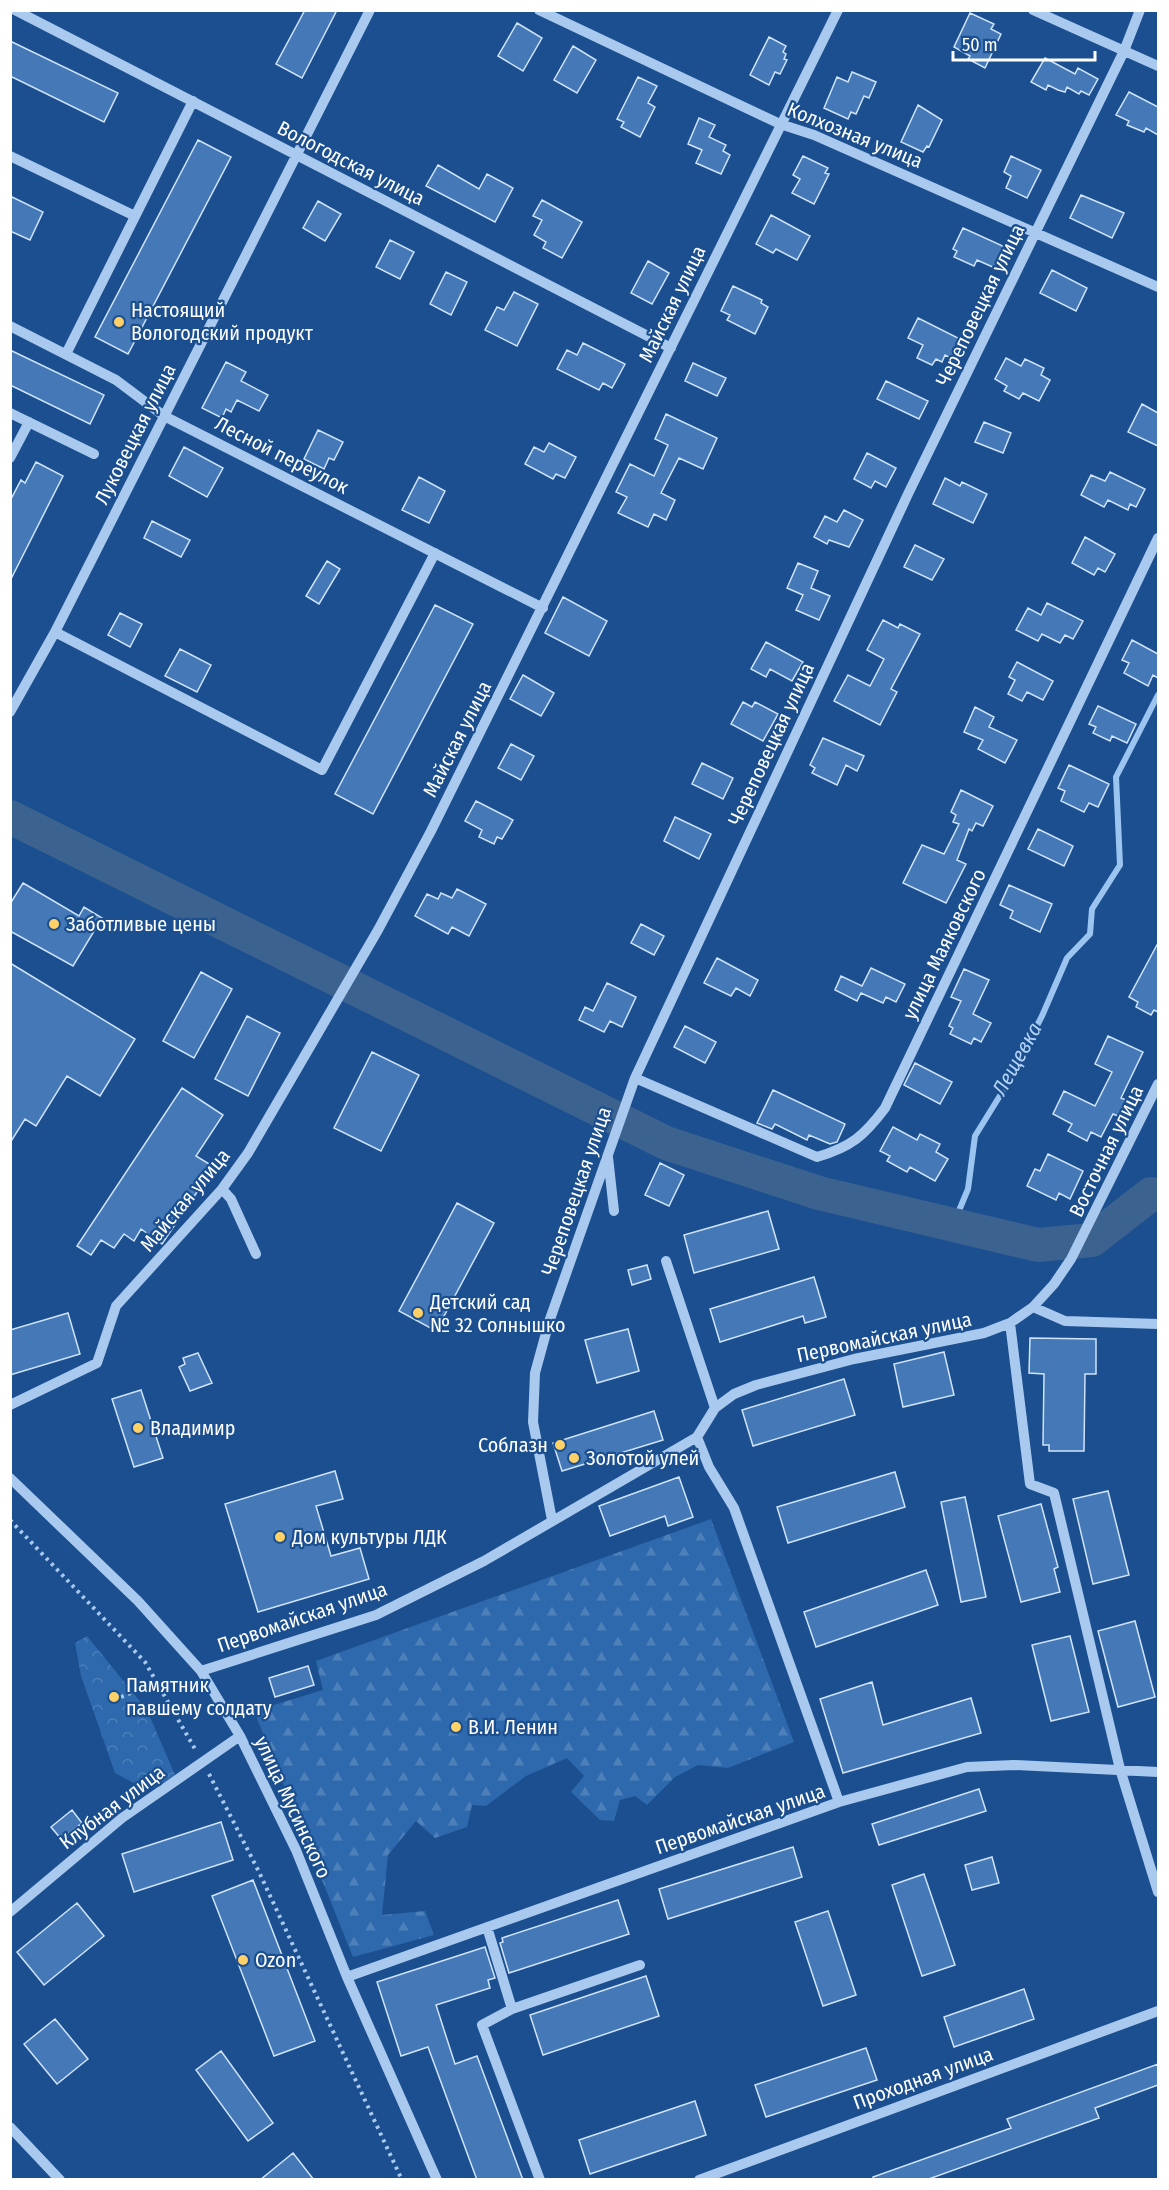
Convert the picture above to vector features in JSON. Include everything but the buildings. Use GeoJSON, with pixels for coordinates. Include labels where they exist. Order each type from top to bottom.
{"type":"FeatureCollection","features":[{"type":"Feature","properties":{"kind":"street","name":"Вологодская улица"},"geometry":{"type":"LineString","coordinates":[[15,10],[670,348]]}},
{"type":"Feature","properties":{"kind":"street","name":"Луковецкая улица"},"geometry":{"type":"LineString","coordinates":[[10,712],[55,632],[370,10]]}},
{"type":"Feature","properties":{"kind":"street","name":"Колхозная улица"},"geometry":{"type":"LineString","coordinates":[[539,10],[780,124],[814,135],[1036,231],[1158,287]]}},
{"type":"Feature","properties":{"kind":"street","name":"Майская улица"},"geometry":{"type":"LineString","coordinates":[[10,1405],[97,1363],[117,1306],[222,1189],[248,1154],[321,1030],[431,831],[838,10]]}},
{"type":"Feature","properties":{"kind":"street"},"geometry":{"type":"LineString","coordinates":[[1033,10],[1158,66]]}},
{"type":"Feature","properties":{"kind":"street","name":"Череповецкая улица"},"geometry":{"type":"LineString","coordinates":[[552,1520],[533,1422],[535,1373],[549,1323],[635,1078],[908,494],[1124,51],[1140,10]]}},
{"type":"Feature","properties":{"kind":"street"},"geometry":{"type":"LineString","coordinates":[[66,354],[193,101]]}},
{"type":"Feature","properties":{"kind":"street"},"geometry":{"type":"LineString","coordinates":[[10,156],[135,216]]}},
{"type":"Feature","properties":{"kind":"street","name":"Лесной переулок"},"geometry":{"type":"LineString","coordinates":[[10,326],[116,380],[164,416],[543,608]]}},
{"type":"Feature","properties":{"kind":"street"},"geometry":{"type":"LineString","coordinates":[[10,413],[94,454]]}},
{"type":"Feature","properties":{"kind":"street"},"geometry":{"type":"LineString","coordinates":[[10,458],[29,422]]}},
{"type":"Feature","properties":{"kind":"street","name":"улица Маяковского"},"geometry":{"type":"LineString","coordinates":[[635,1078],[817,1157],[842,1150],[867,1132],[885,1108],[1158,538]]}},
{"type":"Feature","properties":{"kind":"street"},"geometry":{"type":"LineString","coordinates":[[55,632],[322,770],[435,553]]}},
{"type":"Feature","properties":{"kind":"street","name":"Восточная улица"},"geometry":{"type":"LineString","coordinates":[[1071,1259],[1086,1233],[1158,1084]]}},
{"type":"Feature","properties":{"kind":"street"},"geometry":{"type":"LineString","coordinates":[[607,1154],[614,1211]]}},
{"type":"Feature","properties":{"kind":"street"},"geometry":{"type":"LineString","coordinates":[[222,1189],[231,1199],[256,1254]]}},
{"type":"Feature","properties":{"kind":"street","name":"Первомайская улица"},"geometry":{"type":"LineString","coordinates":[[201,1671],[376,1615],[484,1561],[697,1437],[715,1408],[734,1394],[756,1385],[854,1359],[984,1333],[1010,1323],[1034,1307],[1071,1259]]}},
{"type":"Feature","properties":{"kind":"street"},"geometry":{"type":"LineString","coordinates":[[666,1261],[715,1408]]}},
{"type":"Feature","properties":{"kind":"street"},"geometry":{"type":"LineString","coordinates":[[1034,1307],[1065,1321],[1158,1324]]}},
{"type":"Feature","properties":{"kind":"street"},"geometry":{"type":"LineString","coordinates":[[1010,1323],[1029,1484],[1054,1493],[1120,1769],[1158,1892]]}},
{"type":"Feature","properties":{"kind":"street","name":"Первомайская улица"},"geometry":{"type":"LineString","coordinates":[[697,1437],[709,1467],[734,1508],[839,1802]]}},
{"type":"Feature","properties":{"kind":"street","name":"улица Мусинского"},"geometry":{"type":"LineString","coordinates":[[10,1478],[138,1601],[201,1671],[240,1736],[296,1850],[347,1977],[437,2180]]}},
{"type":"Feature","properties":{"kind":"street","name":"Клубная улица"},"geometry":{"type":"LineString","coordinates":[[10,1912],[122,1818],[240,1736]]}},
{"type":"Feature","properties":{"kind":"street","name":"Первомайская улица"},"geometry":{"type":"LineString","coordinates":[[347,1977],[839,1802],[967,1767],[1014,1766],[1158,1772]]}},
{"type":"Feature","properties":{"kind":"street"},"geometry":{"type":"LineString","coordinates":[[487,1927],[512,2009]]}},
{"type":"Feature","properties":{"kind":"street"},"geometry":{"type":"LineString","coordinates":[[540,2180],[482,2025],[512,2009],[640,1965]]}},
{"type":"Feature","properties":{"kind":"street","name":"Проходная улица"},"geometry":{"type":"LineString","coordinates":[[699,2180],[1158,2011]]}},
{"type":"Feature","properties":{"kind":"street"},"geometry":{"type":"LineString","coordinates":[[10,2127],[60,2180]]}},
{"type":"Feature","properties":{"kind":"path"},"geometry":{"type":"LineString","coordinates":[[10,1520],[145,1662],[203,1762],[259,1872],[402,2180]]}},
{"type":"Feature","properties":{"kind":"path"},"geometry":{"type":"LineString","coordinates":[[121,1697],[156,1682]]}},
{"type":"Feature","properties":{"kind":"green space"},"geometry":{"type":"Polygon","coordinates":[[[711,1519],[794,1742],[728,1768],[698,1765],[675,1777],[647,1805],[635,1796],[620,1800],[614,1821],[600,1820],[571,1792],[584,1776],[567,1758],[526,1776],[486,1806],[472,1805],[467,1827],[435,1838],[416,1821],[388,1855],[382,1915],[425,1911],[434,1935],[353,1957],[254,1711],[323,1690],[316,1661],[711,1519]]]}},
{"type":"Feature","properties":{"kind":"green space"},"geometry":{"type":"Polygon","coordinates":[[[87,1636],[147,1710],[175,1775],[157,1785],[140,1786],[115,1773],[81,1676],[75,1643],[87,1636]]]}},
{"type":"Feature","properties":{"kind":"waterway","name":"Лещевка"},"geometry":{"type":"LineString","coordinates":[[953,1225],[968,1189],[975,1136],[1001,1094],[1042,1016],[1067,958],[1090,934],[1092,909],[1120,865],[1116,777],[1158,695]]}},
{"type":"Feature","properties":{"kind":"waterway"},"geometry":{"type":"LineString","coordinates":[[10,817],[666,1143],[819,1193],[1038,1245],[1092,1240],[1151,1194],[1158,1195]]}},
{"type":"Feature","properties":{"kind":"place","name":"Настоящий Вологодский продукт"},"geometry":{"type":"Point","coordinates":[119,322]}},
{"type":"Feature","properties":{"kind":"place","name":"Заботливые цены"},"geometry":{"type":"Point","coordinates":[54,924]}},
{"type":"Feature","properties":{"kind":"place","name":"Детский сад № 32 Солнышко"},"geometry":{"type":"Point","coordinates":[418,1313]}},
{"type":"Feature","properties":{"kind":"place","name":"Владимир"},"geometry":{"type":"Point","coordinates":[138,1428]}},
{"type":"Feature","properties":{"kind":"place","name":"Соблазн"},"geometry":{"type":"Point","coordinates":[560,1445]}},
{"type":"Feature","properties":{"kind":"place","name":"Золотой улей"},"geometry":{"type":"Point","coordinates":[574,1458]}},
{"type":"Feature","properties":{"kind":"place","name":"Дом культуры ЛДК"},"geometry":{"type":"Point","coordinates":[280,1537]}},
{"type":"Feature","properties":{"kind":"place","name":"Памятник павшему солдату"},"geometry":{"type":"Point","coordinates":[114,1697]}},
{"type":"Feature","properties":{"kind":"place","name":"В.И. Ленин"},"geometry":{"type":"Point","coordinates":[456,1727]}},
{"type":"Feature","properties":{"kind":"place","name":"Ozon"},"geometry":{"type":"Point","coordinates":[243,1960]}}]}
